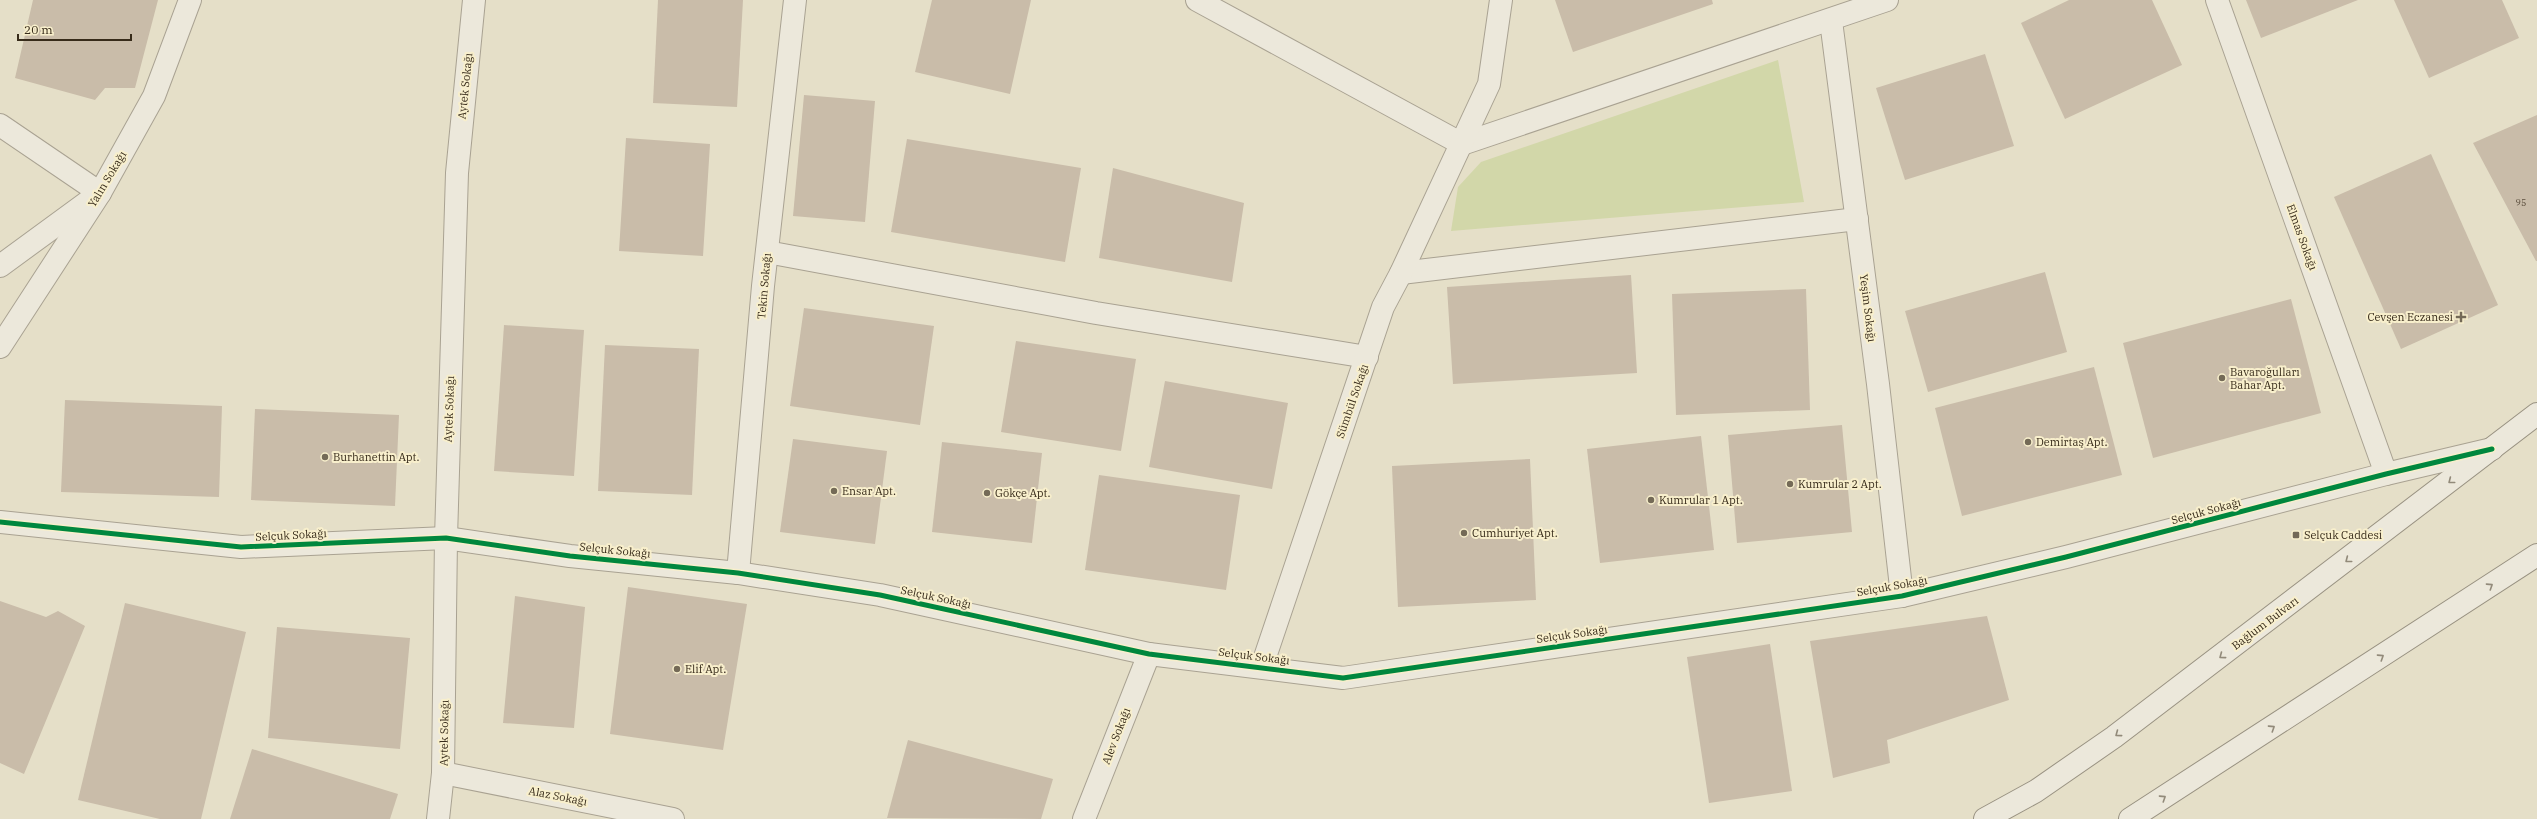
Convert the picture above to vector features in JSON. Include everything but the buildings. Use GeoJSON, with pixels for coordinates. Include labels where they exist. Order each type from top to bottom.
{"type":"FeatureCollection","features":[{"type":"Feature","properties":{"kind":"street","name":"Yalın Sokağı"},"geometry":{"type":"LineString","coordinates":[[0,347],[100,193],[154,96],[190,0]]}},
{"type":"Feature","properties":{"kind":"street","name":"Aytek Sokağı"},"geometry":{"type":"LineString","coordinates":[[438,819],[443,773],[446,538],[456,173],[474,0]]}},
{"type":"Feature","properties":{"kind":"street","name":"Tekin Sokağı"},"geometry":{"type":"LineString","coordinates":[[738,573],[767,252],[795,0]]}},
{"type":"Feature","properties":{"kind":"street"},"geometry":{"type":"LineString","coordinates":[[1197,0],[1462,144],[1831,21],[1887,0]]}},
{"type":"Feature","properties":{"kind":"street","name":"Sümbül Sokağı"},"geometry":{"type":"LineString","coordinates":[[1262,666],[1383,308],[1402,273],[1489,84],[1501,0]]}},
{"type":"Feature","properties":{"kind":"street","name":"Elmas Sokağı"},"geometry":{"type":"LineString","coordinates":[[2217,0],[2386,474]]}},
{"type":"Feature","properties":{"kind":"street","name":"Yeşim Sokağı"},"geometry":{"type":"LineString","coordinates":[[1831,21],[1857,220],[1902,596]]}},
{"type":"Feature","properties":{"kind":"street"},"geometry":{"type":"LineString","coordinates":[[0,125],[100,193],[0,266]]}},
{"type":"Feature","properties":{"kind":"street"},"geometry":{"type":"LineString","coordinates":[[1402,273],[1857,220]]}},
{"type":"Feature","properties":{"kind":"street"},"geometry":{"type":"LineString","coordinates":[[767,252],[1096,313],[1367,357]]}},
{"type":"Feature","properties":{"kind":"street","name":"Bağlum Bulvarı"},"geometry":{"type":"LineString","coordinates":[[1985,819],[2036,791],[2114,737],[2537,414]]}},
{"type":"Feature","properties":{"kind":"street","name":"Selçuk Sokağı"},"geometry":{"type":"LineString","coordinates":[[0,522],[241,547],[446,538],[570,556],[738,573],[880,595],[1149,654],[1262,666],[1342,678],[1902,596],[2066,557],[2386,474],[2492,449]]}},
{"type":"Feature","properties":{"kind":"street"},"geometry":{"type":"LineString","coordinates":[[2130,819],[2537,555]]}},
{"type":"Feature","properties":{"kind":"street","name":"Alev Sokağı"},"geometry":{"type":"LineString","coordinates":[[1084,819],[1149,654]]}},
{"type":"Feature","properties":{"kind":"street","name":"Alaz Sokağı"},"geometry":{"type":"LineString","coordinates":[[443,773],[673,819]]}},
{"type":"Feature","properties":{"kind":"green space"},"geometry":{"type":"Polygon","coordinates":[[[1778,60],[1804,202],[1451,231],[1458,187],[1481,162],[1778,60]]]}},
{"type":"Feature","properties":{"kind":"cycle path"},"geometry":{"type":"LineString","coordinates":[[0,522],[241,547],[446,538],[570,556],[738,573],[880,595],[1149,654],[1343,678],[1902,596],[2066,557],[2386,474],[2492,449]]}},
{"type":"Feature","properties":{"kind":"place","name":"Cevşen Eczanesi"},"geometry":{"type":"Point","coordinates":[2461,317]}},
{"type":"Feature","properties":{"kind":"place","name":"Bavaroğulları Bahar Apt."},"geometry":{"type":"Point","coordinates":[2222,378]}},
{"type":"Feature","properties":{"kind":"place","name":"Demirtaş Apt."},"geometry":{"type":"Point","coordinates":[2028,442]}},
{"type":"Feature","properties":{"kind":"place","name":"Burhanettin Apt."},"geometry":{"type":"Point","coordinates":[325,457]}},
{"type":"Feature","properties":{"kind":"place","name":"Kumrular 2 Apt."},"geometry":{"type":"Point","coordinates":[1790,484]}},
{"type":"Feature","properties":{"kind":"place","name":"Ensar Apt."},"geometry":{"type":"Point","coordinates":[834,491]}},
{"type":"Feature","properties":{"kind":"place","name":"Gökçe Apt."},"geometry":{"type":"Point","coordinates":[987,493]}},
{"type":"Feature","properties":{"kind":"place","name":"Kumrular 1 Apt."},"geometry":{"type":"Point","coordinates":[1651,500]}},
{"type":"Feature","properties":{"kind":"place","name":"Cumhuriyet Apt."},"geometry":{"type":"Point","coordinates":[1464,533]}},
{"type":"Feature","properties":{"kind":"place","name":"Selçuk Caddesi"},"geometry":{"type":"Point","coordinates":[2296,535]}},
{"type":"Feature","properties":{"kind":"place","name":"Elif Apt."},"geometry":{"type":"Point","coordinates":[677,669]}}]}
